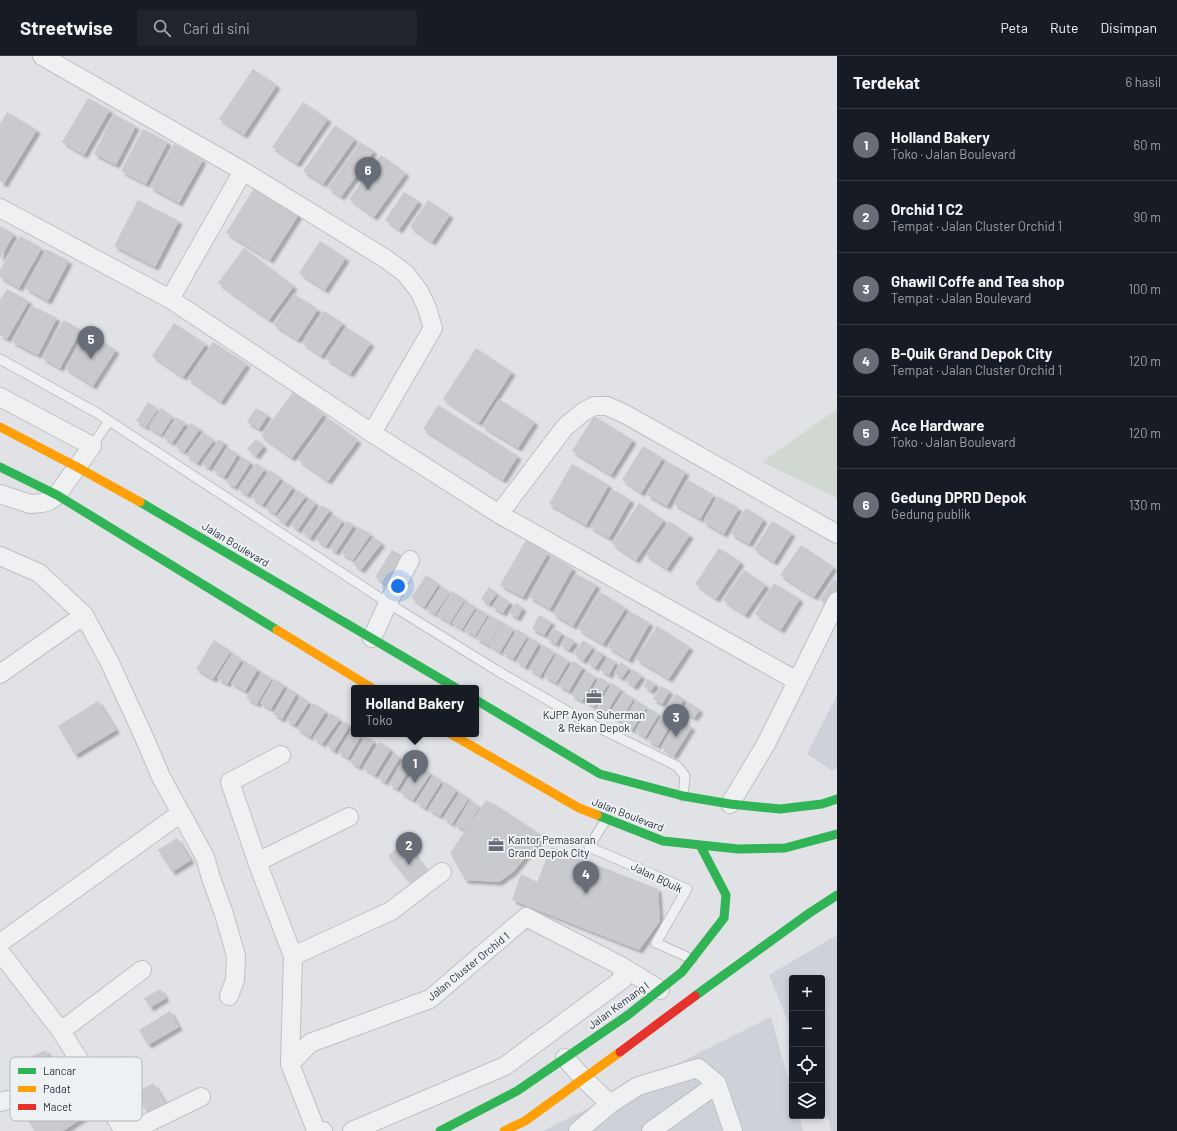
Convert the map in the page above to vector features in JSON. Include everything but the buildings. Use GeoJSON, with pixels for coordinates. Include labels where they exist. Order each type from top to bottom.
{"type":"FeatureCollection","features":[{"type":"Feature","properties":{"kind":"main road","name":"Jalan Boulevard"},"geometry":{"type":"LineString","coordinates":[[0,427],[160,512],[451,685]]}},
{"type":"Feature","properties":{"kind":"main road"},"geometry":{"type":"LineString","coordinates":[[0,468],[57,495],[367,685]]}},
{"type":"Feature","properties":{"kind":"main road"},"geometry":{"type":"LineString","coordinates":[[479,702],[600,774],[683,796],[730,804],[780,809],[822,804],[837,799]]}},
{"type":"Feature","properties":{"kind":"main road","name":"Jalan Boulevard"},"geometry":{"type":"LineString","coordinates":[[456,737],[579,808],[663,841],[738,849],[786,848],[837,834]]}},
{"type":"Feature","properties":{"kind":"main road","name":"Jalan Kemang I"},"geometry":{"type":"LineString","coordinates":[[440,1131],[517,1092],[628,1015],[682,972],[724,918],[726,895],[700,845]]}},
{"type":"Feature","properties":{"kind":"main road"},"geometry":{"type":"LineString","coordinates":[[504,1131],[525,1121],[837,895]]}},
{"type":"Feature","properties":{"kind":"street"},"geometry":{"type":"LineString","coordinates":[[42,56],[243,171],[386,259],[405,273],[419,291],[427,308],[433,328],[372,433]]}},
{"type":"Feature","properties":{"kind":"street"},"geometry":{"type":"LineString","coordinates":[[170,299],[243,171]]}},
{"type":"Feature","properties":{"kind":"street"},"geometry":{"type":"LineString","coordinates":[[0,208],[170,299],[372,433],[499,514],[797,681]]}},
{"type":"Feature","properties":{"kind":"street"},"geometry":{"type":"LineString","coordinates":[[0,397],[92,446],[57,495],[49,500],[42,503],[30,504],[0,494]]}},
{"type":"Feature","properties":{"kind":"street"},"geometry":{"type":"LineString","coordinates":[[499,514],[565,428],[583,412],[594,406],[607,406],[625,414],[837,534]]}},
{"type":"Feature","properties":{"kind":"street"},"geometry":{"type":"LineString","coordinates":[[0,556],[39,573],[84,615],[109,661],[161,777],[205,857],[236,956],[235,980],[229,996]]}},
{"type":"Feature","properties":{"kind":"street"},"geometry":{"type":"LineString","coordinates":[[372,638],[410,560]]}},
{"type":"Feature","properties":{"kind":"street"},"geometry":{"type":"LineString","coordinates":[[730,804],[766,744],[837,601]]}},
{"type":"Feature","properties":{"kind":"street"},"geometry":{"type":"LineString","coordinates":[[0,674],[84,615]]}},
{"type":"Feature","properties":{"kind":"street"},"geometry":{"type":"LineString","coordinates":[[281,755],[230,782],[257,862],[293,956],[290,1064],[316,1130],[323,1131]]}},
{"type":"Feature","properties":{"kind":"street"},"geometry":{"type":"LineString","coordinates":[[0,943],[181,813]]}},
{"type":"Feature","properties":{"kind":"street"},"geometry":{"type":"LineString","coordinates":[[257,862],[349,817]]}},
{"type":"Feature","properties":{"kind":"street"},"geometry":{"type":"LineString","coordinates":[[293,956],[391,910],[442,872]]}},
{"type":"Feature","properties":{"kind":"street","name":"Jalan Cluster Orchid 1"},"geometry":{"type":"LineString","coordinates":[[290,1064],[310,1043],[430,999],[526,918],[621,966],[660,990]]}},
{"type":"Feature","properties":{"kind":"street"},"geometry":{"type":"LineString","coordinates":[[0,952],[6,970],[61,1031],[77,1057]]}},
{"type":"Feature","properties":{"kind":"street"},"geometry":{"type":"LineString","coordinates":[[352,1131],[505,1066],[623,979],[621,966]]}},
{"type":"Feature","properties":{"kind":"street"},"geometry":{"type":"LineString","coordinates":[[61,1031],[142,970]]}},
{"type":"Feature","properties":{"kind":"street"},"geometry":{"type":"LineString","coordinates":[[565,1058],[610,1104]]}},
{"type":"Feature","properties":{"kind":"street"},"geometry":{"type":"LineString","coordinates":[[578,1131],[610,1104],[638,1086],[698,1068],[717,1084],[733,1131]]}},
{"type":"Feature","properties":{"kind":"street"},"geometry":{"type":"LineString","coordinates":[[651,1131],[717,1084]]}},
{"type":"Feature","properties":{"kind":"street"},"geometry":{"type":"LineString","coordinates":[[131,1131],[201,1097]]}},
{"type":"Feature","properties":{"kind":"street"},"geometry":{"type":"LineString","coordinates":[[118,1121],[124,1131]]}},
{"type":"Feature","properties":{"kind":"lane"},"geometry":{"type":"LineString","coordinates":[[0,359],[97,412],[388,603],[496,670],[579,718],[677,766],[685,776],[683,796]]}},
{"type":"Feature","properties":{"kind":"lane"},"geometry":{"type":"LineString","coordinates":[[92,446],[110,421]]}},
{"type":"Feature","properties":{"kind":"lane","name":"Jalan BQuik"},"geometry":{"type":"LineString","coordinates":[[607,818],[589,846],[687,889],[656,943],[692,959]]}},
{"type":"Feature","properties":{"kind":"shaded area"},"geometry":{"type":"Polygon","coordinates":[[[837,409],[837,498],[762,462],[837,409]]]}},
{"type":"Feature","properties":{"kind":"shaded area"},"geometry":{"type":"Polygon","coordinates":[[[837,695],[837,768],[832,771],[807,754],[837,695]]]}},
{"type":"Feature","properties":{"kind":"shaded area"},"geometry":{"type":"Polygon","coordinates":[[[837,935],[837,1131],[831,1131],[825,1111],[825,975],[789,975],[789,1024],[769,975],[837,935]]]}},
{"type":"Feature","properties":{"kind":"shaded area"},"geometry":{"type":"Polygon","coordinates":[[[771,1017],[789,1081],[789,1119],[800,1119],[803,1131],[543,1131],[771,1017]]]}},
{"type":"Feature","properties":{"kind":"traffic: fast"},"geometry":{"type":"LineString","coordinates":[[0,467],[57,495],[277,630]]}},
{"type":"Feature","properties":{"kind":"traffic: fast"},"geometry":{"type":"LineString","coordinates":[[140,502],[451,685]]}},
{"type":"Feature","properties":{"kind":"traffic: fast"},"geometry":{"type":"LineString","coordinates":[[479,702],[600,774],[683,796],[730,804],[780,809],[822,804],[837,799]]}},
{"type":"Feature","properties":{"kind":"traffic: fast"},"geometry":{"type":"LineString","coordinates":[[597,815],[663,841],[738,849],[785,848],[837,834]]}},
{"type":"Feature","properties":{"kind":"traffic: fast"},"geometry":{"type":"LineString","coordinates":[[440,1131],[517,1091],[628,1015],[682,972],[724,918],[726,895],[700,845]]}},
{"type":"Feature","properties":{"kind":"traffic: fast"},"geometry":{"type":"LineString","coordinates":[[695,996],[808,914],[837,895]]}},
{"type":"Feature","properties":{"kind":"traffic: slow"},"geometry":{"type":"LineString","coordinates":[[0,427],[140,502]]}},
{"type":"Feature","properties":{"kind":"traffic: slow"},"geometry":{"type":"LineString","coordinates":[[277,630],[367,685]]}},
{"type":"Feature","properties":{"kind":"traffic: slow"},"geometry":{"type":"LineString","coordinates":[[456,737],[579,808],[597,815]]}},
{"type":"Feature","properties":{"kind":"traffic: slow"},"geometry":{"type":"LineString","coordinates":[[504,1131],[525,1121],[620,1052]]}},
{"type":"Feature","properties":{"kind":"traffic: jam"},"geometry":{"type":"LineString","coordinates":[[620,1052],[695,996]]}},
{"type":"Feature","properties":{"kind":"place","name":"Gedung DPRD Depok"},"geometry":{"type":"Point","coordinates":[368,190]}},
{"type":"Feature","properties":{"kind":"place","name":"Ace Hardware"},"geometry":{"type":"Point","coordinates":[91,359]}},
{"type":"Feature","properties":{"kind":"place","name":"KJPP Ayon Suherman & Rekan Depok"},"geometry":{"type":"Point","coordinates":[594,697]}},
{"type":"Feature","properties":{"kind":"place","name":"Ghawil Coffe and Tea shop"},"geometry":{"type":"Point","coordinates":[676,737]}},
{"type":"Feature","properties":{"kind":"place","name":"Holland Bakery"},"geometry":{"type":"Point","coordinates":[415,783]}},
{"type":"Feature","properties":{"kind":"place","name":"Kantor Pemasaran Grand Depok City"},"geometry":{"type":"Point","coordinates":[496,845]}},
{"type":"Feature","properties":{"kind":"place","name":"Orchid 1 C2"},"geometry":{"type":"Point","coordinates":[409,865]}},
{"type":"Feature","properties":{"kind":"place","name":"B-Quik Grand Depok City"},"geometry":{"type":"Point","coordinates":[586,894]}}]}
